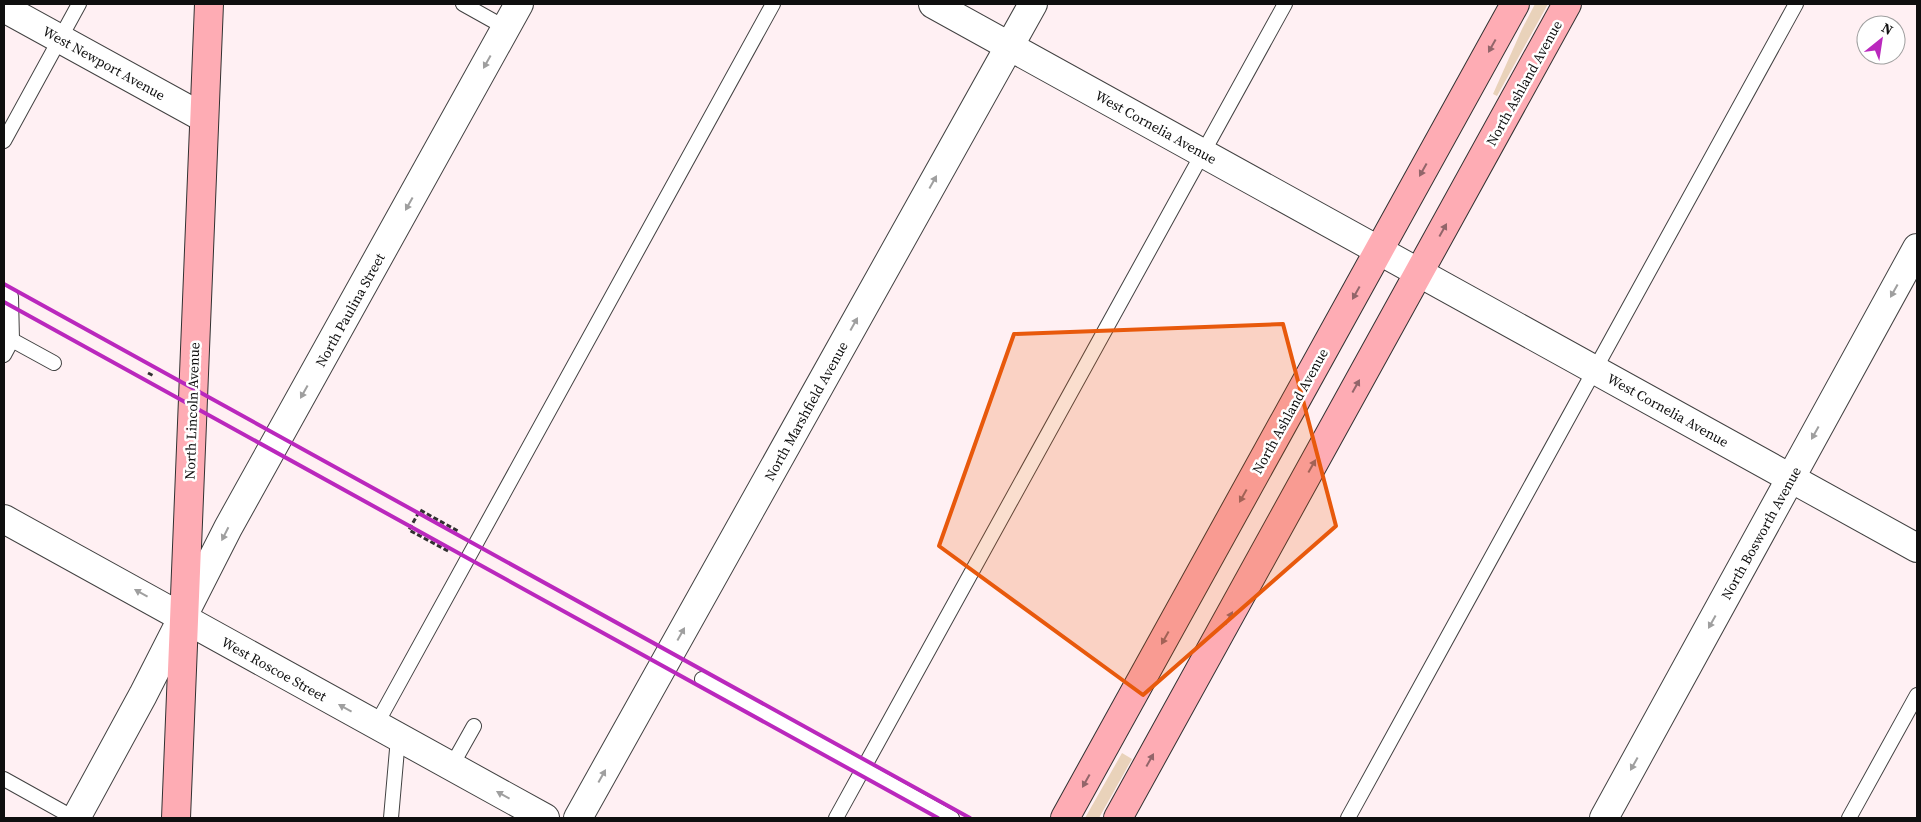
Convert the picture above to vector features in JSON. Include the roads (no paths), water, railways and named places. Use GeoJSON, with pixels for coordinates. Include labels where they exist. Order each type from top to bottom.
{"type":"FeatureCollection","features":[{"type":"Feature","properties":{"kind":"main road","name":"North Lincoln Avenue"},"geometry":{"type":"LineString","coordinates":[[176,818],[209,4]]}},
{"type":"Feature","properties":{"kind":"main road","name":"North Ashland Avenue"},"geometry":{"type":"LineString","coordinates":[[1065,818],[1516,4]]}},
{"type":"Feature","properties":{"kind":"main road","name":"North Ashland Avenue"},"geometry":{"type":"LineString","coordinates":[[1118,818],[1567,4]]}},
{"type":"Feature","properties":{"kind":"street","name":"North Paulina Street"},"geometry":{"type":"LineString","coordinates":[[75,818],[143,695],[228,528],[519,4]]}},
{"type":"Feature","properties":{"kind":"street","name":"West Cornelia Avenue"},"geometry":{"type":"LineString","coordinates":[[933,4],[1917,548]]}},
{"type":"Feature","properties":{"kind":"street","name":"North Marshfield Avenue"},"geometry":{"type":"LineString","coordinates":[[578,818],[1033,4]]}},
{"type":"Feature","properties":{"kind":"street","name":"West Newport Avenue"},"geometry":{"type":"LineString","coordinates":[[4,8],[204,118]]}},
{"type":"Feature","properties":{"kind":"street","name":"North Bosworth Avenue"},"geometry":{"type":"LineString","coordinates":[[1604,818],[1917,248]]}},
{"type":"Feature","properties":{"kind":"street","name":"West Roscoe Street"},"geometry":{"type":"LineString","coordinates":[[4,519],[545,818]]}},
{"type":"Feature","properties":{"kind":"lane"},"geometry":{"type":"LineString","coordinates":[[4,141],[79,4]]}},
{"type":"Feature","properties":{"kind":"lane"},"geometry":{"type":"LineString","coordinates":[[464,4],[506,28]]}},
{"type":"Feature","properties":{"kind":"lane"},"geometry":{"type":"LineString","coordinates":[[391,818],[387,732],[467,562],[773,4]]}},
{"type":"Feature","properties":{"kind":"lane"},"geometry":{"type":"LineString","coordinates":[[836,818],[1285,4]]}},
{"type":"Feature","properties":{"kind":"lane"},"geometry":{"type":"LineString","coordinates":[[1348,818],[1796,4]]}},
{"type":"Feature","properties":{"kind":"lane"},"geometry":{"type":"LineString","coordinates":[[4,293],[11,297],[12,340],[4,354]]}},
{"type":"Feature","properties":{"kind":"lane"},"geometry":{"type":"LineString","coordinates":[[12,340],[54,363]]}},
{"type":"Feature","properties":{"kind":"lane"},"geometry":{"type":"LineString","coordinates":[[702,679],[952,818]]}},
{"type":"Feature","properties":{"kind":"lane"},"geometry":{"type":"LineString","coordinates":[[1849,818],[1917,695]]}},
{"type":"Feature","properties":{"kind":"lane"},"geometry":{"type":"LineString","coordinates":[[451,766],[474,726]]}},
{"type":"Feature","properties":{"kind":"lane"},"geometry":{"type":"LineString","coordinates":[[4,779],[75,818]]}},
{"type":"Feature","properties":{"kind":"railway"},"geometry":{"type":"LineString","coordinates":[[4,284],[970,818]]}},
{"type":"Feature","properties":{"kind":"railway"},"geometry":{"type":"LineString","coordinates":[[4,302],[938,818]]}}]}
